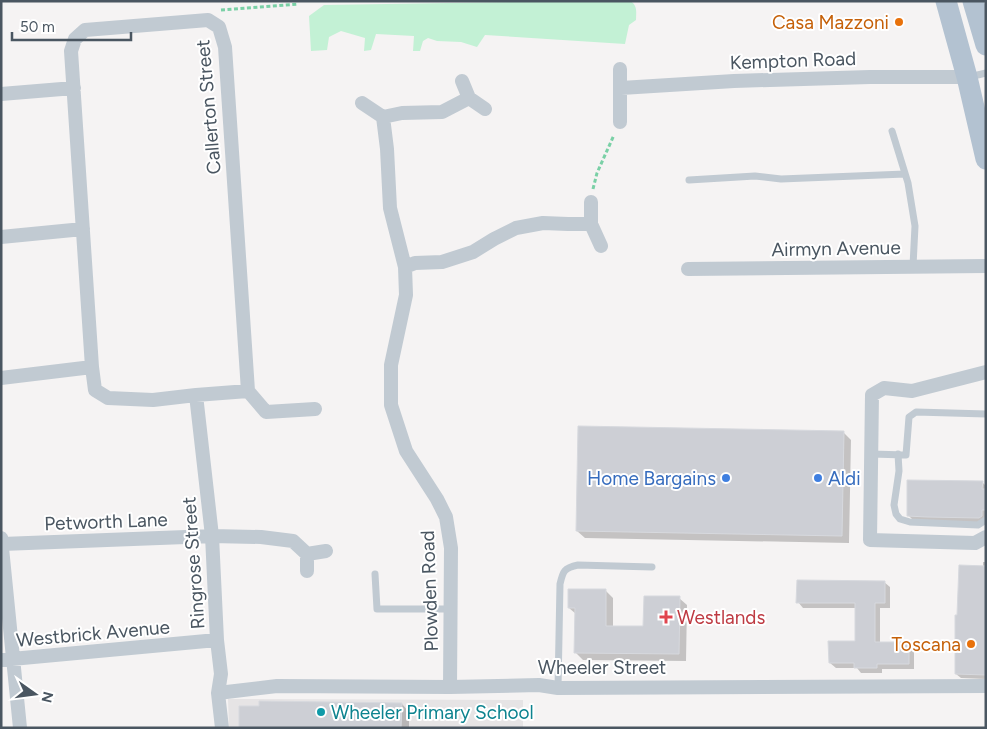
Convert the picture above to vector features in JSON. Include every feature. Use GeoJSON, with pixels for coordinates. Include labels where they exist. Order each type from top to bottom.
{"type":"FeatureCollection","features":[{"type":"Feature","properties":{"kind":"main road"},"geometry":{"type":"LineString","coordinates":[[946,1],[977,75],[986,159]]}},
{"type":"Feature","properties":{"kind":"main road"},"geometry":{"type":"LineString","coordinates":[[973,1],[986,45]]}},
{"type":"Feature","properties":{"kind":"street","name":"Callerton Street"},"geometry":{"type":"LineString","coordinates":[[196,395],[153,400],[108,398],[95,390],[71,52],[75,39],[85,30],[208,20],[219,27],[224,47],[248,391]]}},
{"type":"Feature","properties":{"kind":"street"},"geometry":{"type":"LineString","coordinates":[[620,69],[620,122]]}},
{"type":"Feature","properties":{"kind":"street","name":"Kempton Road"},"geometry":{"type":"LineString","coordinates":[[621,88],[744,81],[977,75]]}},
{"type":"Feature","properties":{"kind":"street"},"geometry":{"type":"LineString","coordinates":[[462,81],[469,98],[485,109]]}},
{"type":"Feature","properties":{"kind":"street"},"geometry":{"type":"LineString","coordinates":[[1,94],[74,88]]}},
{"type":"Feature","properties":{"kind":"street"},"geometry":{"type":"LineString","coordinates":[[362,103],[383,117],[402,113],[442,112],[469,98]]}},
{"type":"Feature","properties":{"kind":"street","name":"Plowden Road"},"geometry":{"type":"LineString","coordinates":[[383,117],[388,149],[390,208],[405,267],[406,295],[391,365],[391,405],[406,451],[437,499],[446,517],[451,548],[450,687]]}},
{"type":"Feature","properties":{"kind":"street"},"geometry":{"type":"LineString","coordinates":[[591,202],[591,224],[601,246]]}},
{"type":"Feature","properties":{"kind":"street"},"geometry":{"type":"LineString","coordinates":[[405,267],[415,263],[442,262],[473,252],[516,228],[543,223],[591,224]]}},
{"type":"Feature","properties":{"kind":"street"},"geometry":{"type":"LineString","coordinates":[[1,237],[83,229]]}},
{"type":"Feature","properties":{"kind":"street","name":"Airmyn Avenue"},"geometry":{"type":"LineString","coordinates":[[688,269],[986,266]]}},
{"type":"Feature","properties":{"kind":"street"},"geometry":{"type":"LineString","coordinates":[[1,378],[92,367]]}},
{"type":"Feature","properties":{"kind":"street"},"geometry":{"type":"LineString","coordinates":[[986,372],[912,391],[884,388],[872,395],[870,540],[975,543],[986,537]]}},
{"type":"Feature","properties":{"kind":"street"},"geometry":{"type":"LineString","coordinates":[[196,395],[248,391],[266,412],[315,409]]}},
{"type":"Feature","properties":{"kind":"street","name":"Ringrose Street"},"geometry":{"type":"LineString","coordinates":[[196,395],[212,536],[217,640],[221,674],[218,693],[222,728]]}},
{"type":"Feature","properties":{"kind":"street","name":"Petworth Lane"},"geometry":{"type":"LineString","coordinates":[[2,544],[212,536],[261,537],[293,541],[307,554]]}},
{"type":"Feature","properties":{"kind":"street"},"geometry":{"type":"LineString","coordinates":[[1,538],[7,660],[20,728]]}},
{"type":"Feature","properties":{"kind":"street"},"geometry":{"type":"LineString","coordinates":[[307,571],[307,554],[326,551]]}},
{"type":"Feature","properties":{"kind":"street","name":"Westbrick Avenue"},"geometry":{"type":"LineString","coordinates":[[7,660],[217,640]]}},
{"type":"Feature","properties":{"kind":"street","name":"Wheeler Street"},"geometry":{"type":"LineString","coordinates":[[218,693],[277,686],[539,686],[558,688],[986,686]]}},
{"type":"Feature","properties":{"kind":"lane"},"geometry":{"type":"LineString","coordinates":[[892,131],[908,183],[915,226],[914,266]]}},
{"type":"Feature","properties":{"kind":"lane"},"geometry":{"type":"LineString","coordinates":[[689,180],[755,176],[781,179],[905,174]]}},
{"type":"Feature","properties":{"kind":"lane"},"geometry":{"type":"LineString","coordinates":[[986,414],[916,412],[908,417],[894,505],[896,514],[900,519],[910,522],[978,525],[986,520]]}},
{"type":"Feature","properties":{"kind":"lane"},"geometry":{"type":"LineString","coordinates":[[871,454],[902,454]]}},
{"type":"Feature","properties":{"kind":"lane"},"geometry":{"type":"LineString","coordinates":[[558,688],[560,584],[563,573],[568,567],[578,565],[652,566]]}},
{"type":"Feature","properties":{"kind":"lane"},"geometry":{"type":"LineString","coordinates":[[375,574],[377,609],[450,609]]}},
{"type":"Feature","properties":{"kind":"path"},"geometry":{"type":"LineString","coordinates":[[208,20],[210,11],[298,4]]}},
{"type":"Feature","properties":{"kind":"path"},"geometry":{"type":"LineString","coordinates":[[591,202],[597,173],[620,122]]}},
{"type":"Feature","properties":{"kind":"shaded area","name":"Wheeler Primary School"},"geometry":{"type":"Polygon","coordinates":[[[228,699],[523,700],[523,728],[229,728],[228,699]]]}},
{"type":"Feature","properties":{"kind":"green space"},"geometry":{"type":"Polygon","coordinates":[[[630,1],[633,3],[636,9],[636,20],[629,25],[625,44],[485,35],[477,47],[461,42],[437,41],[428,38],[423,41],[420,51],[413,51],[414,36],[376,34],[371,50],[364,51],[365,38],[341,31],[329,37],[327,50],[311,51],[309,16],[324,5],[630,1]]]}},
{"type":"Feature","properties":{"kind":"building"},"geometry":{"type":"Polygon","coordinates":[[[578,426],[844,431],[842,536],[576,531],[578,426]]]}},
{"type":"Feature","properties":{"kind":"building"},"geometry":{"type":"Polygon","coordinates":[[[907,480],[983,481],[982,489],[986,489],[986,510],[982,510],[982,516],[979,518],[907,516],[907,480]]]}},
{"type":"Feature","properties":{"kind":"building"},"geometry":{"type":"Polygon","coordinates":[[[959,565],[986,566],[986,675],[955,674],[955,615],[957,615],[959,565]]]}},
{"type":"Feature","properties":{"kind":"building"},"geometry":{"type":"Polygon","coordinates":[[[797,580],[885,581],[885,603],[875,603],[875,642],[909,642],[909,664],[877,664],[877,668],[854,668],[854,663],[829,663],[828,641],[855,641],[855,603],[796,603],[797,580]]]}},
{"type":"Feature","properties":{"kind":"building","name":"Westlands"},"geometry":{"type":"Polygon","coordinates":[[[568,589],[606,589],[606,626],[643,626],[644,596],[680,596],[679,654],[574,653],[575,608],[568,608],[568,589]]]}},
{"type":"Feature","properties":{"kind":"building","name":"Wheeler Primary School"},"geometry":{"type":"Polygon","coordinates":[[[259,701],[402,703],[401,728],[239,728],[239,706],[259,706],[259,701]]]}},
{"type":"Feature","properties":{"kind":"place","name":"Casa Mazzoni"},"geometry":{"type":"Point","coordinates":[899,22]}},
{"type":"Feature","properties":{"kind":"place","name":"Home Bargains"},"geometry":{"type":"Point","coordinates":[726,478]}},
{"type":"Feature","properties":{"kind":"place","name":"Aldi"},"geometry":{"type":"Point","coordinates":[818,478]}},
{"type":"Feature","properties":{"kind":"place","name":"Westlands"},"geometry":{"type":"Point","coordinates":[666,617]}},
{"type":"Feature","properties":{"kind":"place","name":"Toscana"},"geometry":{"type":"Point","coordinates":[971,644]}},
{"type":"Feature","properties":{"kind":"place","name":"Wheeler Primary School"},"geometry":{"type":"Point","coordinates":[321,712]}}]}
